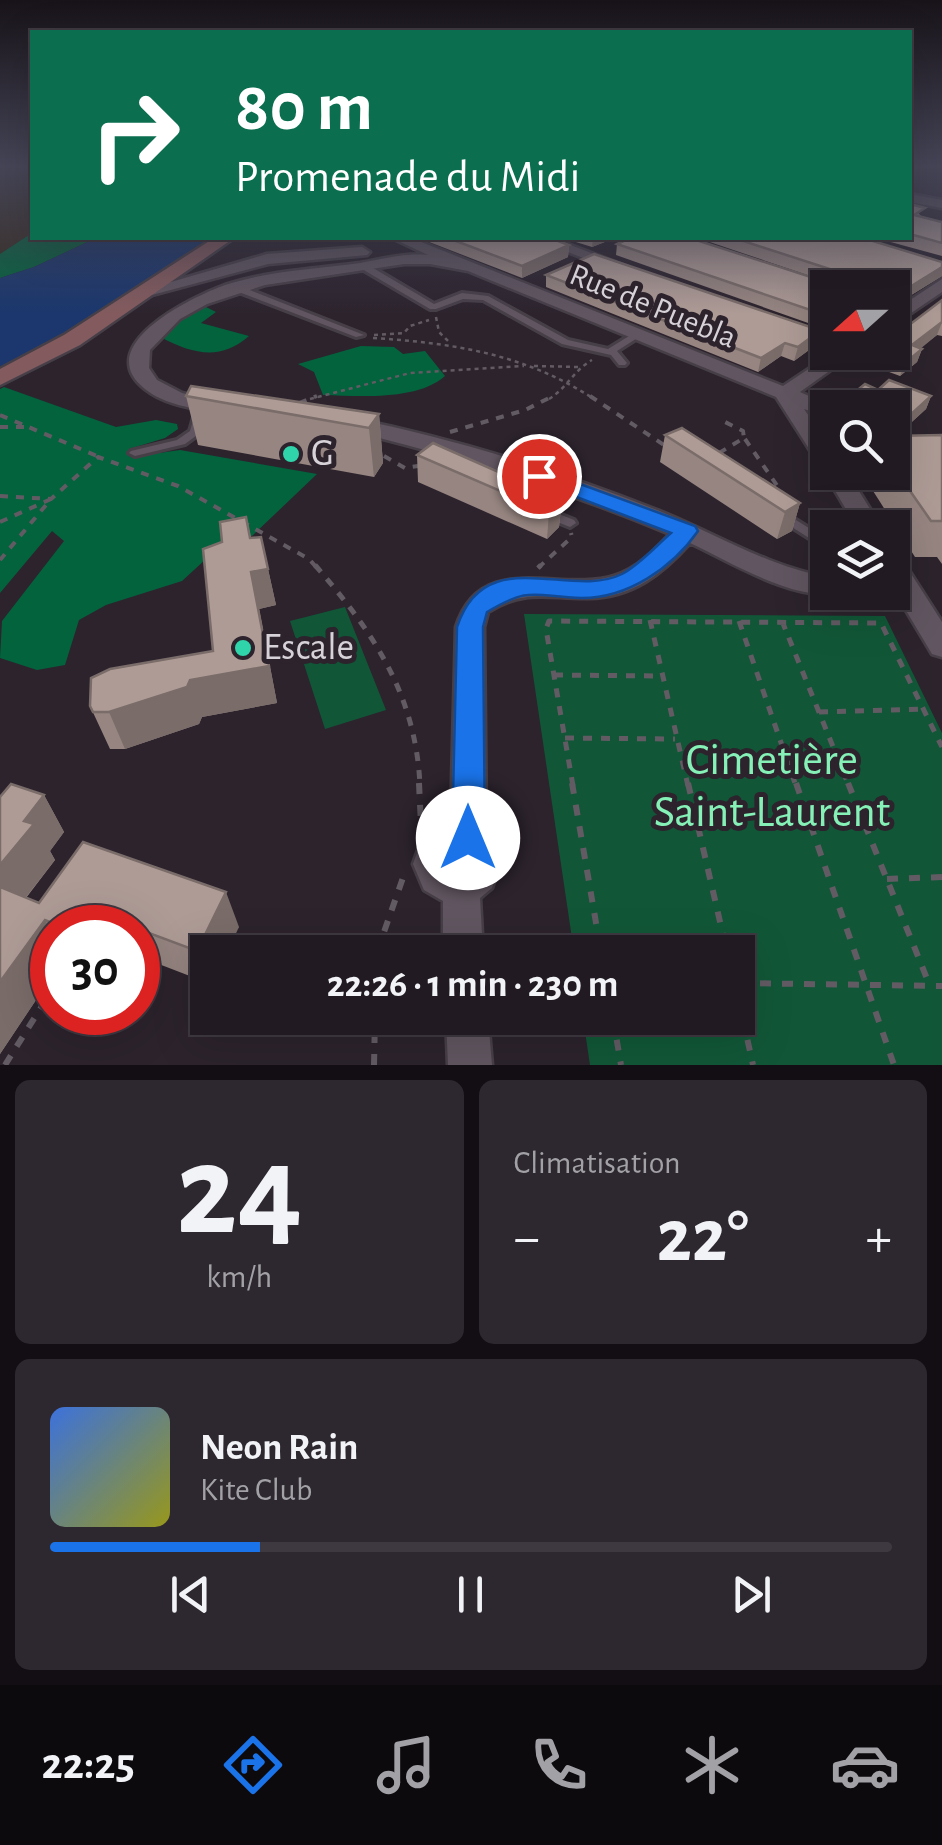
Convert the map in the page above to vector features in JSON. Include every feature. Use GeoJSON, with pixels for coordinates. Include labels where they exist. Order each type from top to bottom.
{"type":"FeatureCollection","features":[{"type":"Feature","properties":{"kind":"street"},"geometry":{"type":"LineString","coordinates":[[0,378],[72,340],[222,240]]}},
{"type":"Feature","properties":{"kind":"street","name":"Rue de Puebla"},"geometry":{"type":"LineString","coordinates":[[402,240],[422,255],[470,266],[810,403]]}},
{"type":"Feature","properties":{"kind":"street"},"geometry":{"type":"LineString","coordinates":[[543,240],[584,260],[646,276]]}},
{"type":"Feature","properties":{"kind":"street"},"geometry":{"type":"LineString","coordinates":[[584,260],[620,244]]}},
{"type":"Feature","properties":{"kind":"street"},"geometry":{"type":"LineString","coordinates":[[148,291],[216,270],[294,256],[375,252],[422,255]]}},
{"type":"Feature","properties":{"kind":"street"},"geometry":{"type":"LineString","coordinates":[[238,409],[200,415],[150,382],[138,359],[150,331],[175,311],[234,288],[284,276],[422,255]]}},
{"type":"Feature","properties":{"kind":"street"},"geometry":{"type":"LineString","coordinates":[[521,288],[543,278]]}},
{"type":"Feature","properties":{"kind":"street"},"geometry":{"type":"LineString","coordinates":[[910,305],[942,284]]}},
{"type":"Feature","properties":{"kind":"street"},"geometry":{"type":"LineString","coordinates":[[810,434],[784,394],[820,370]]}},
{"type":"Feature","properties":{"kind":"street"},"geometry":{"type":"LineString","coordinates":[[325,419],[578,489],[687,531],[790,578],[810,582]]}},
{"type":"Feature","properties":{"kind":"street"},"geometry":{"type":"LineString","coordinates":[[462,935],[461,886],[443,883],[430,862],[440,841],[454,836],[468,838],[470,627],[476,608],[490,596],[532,584],[585,590],[629,582],[687,531]]}},
{"type":"Feature","properties":{"kind":"street"},"geometry":{"type":"LineString","coordinates":[[910,596],[942,646]]}},
{"type":"Feature","properties":{"kind":"street"},"geometry":{"type":"LineString","coordinates":[[468,1035],[470,1065]]}},
{"type":"Feature","properties":{"kind":"lane"},"geometry":{"type":"LineString","coordinates":[[365,266],[437,311],[462,296],[485,298],[566,342],[611,352],[622,363]]}},
{"type":"Feature","properties":{"kind":"lane"},"geometry":{"type":"LineString","coordinates":[[234,288],[359,335]]}},
{"type":"Feature","properties":{"kind":"lane"},"geometry":{"type":"LineString","coordinates":[[611,352],[637,336]]}},
{"type":"Feature","properties":{"kind":"lane"},"geometry":{"type":"LineString","coordinates":[[135,453],[181,442],[195,432],[200,415],[214,429]]}},
{"type":"Feature","properties":{"kind":"lane"},"geometry":{"type":"LineString","coordinates":[[762,502],[810,534]]}},
{"type":"Feature","properties":{"kind":"lane"},"geometry":{"type":"LineString","coordinates":[[527,505],[570,523]]}},
{"type":"Feature","properties":{"kind":"path"},"geometry":{"type":"LineString","coordinates":[[359,335],[404,333],[437,311],[440,332],[450,343]]}},
{"type":"Feature","properties":{"kind":"path"},"geometry":{"type":"LineString","coordinates":[[359,335],[450,343],[532,366],[571,384],[669,448]]}},
{"type":"Feature","properties":{"kind":"path"},"geometry":{"type":"LineString","coordinates":[[294,406],[349,384],[432,367],[579,368],[611,352]]}},
{"type":"Feature","properties":{"kind":"path"},"geometry":{"type":"LineString","coordinates":[[384,456],[405,468],[429,450],[544,402],[571,384],[578,377],[579,368]]}},
{"type":"Feature","properties":{"kind":"path"},"geometry":{"type":"LineString","coordinates":[[0,415],[178,486],[309,559],[358,616],[404,693],[418,746],[421,824],[416,839]]}},
{"type":"Feature","properties":{"kind":"path"},"geometry":{"type":"LineString","coordinates":[[725,422],[743,431],[744,438],[784,492],[791,521]]}},
{"type":"Feature","properties":{"kind":"path"},"geometry":{"type":"LineString","coordinates":[[0,427],[28,427]]}},
{"type":"Feature","properties":{"kind":"path"},"geometry":{"type":"LineString","coordinates":[[716,456],[744,438]]}},
{"type":"Feature","properties":{"kind":"path"},"geometry":{"type":"LineString","coordinates":[[0,560],[51,499],[98,457]]}},
{"type":"Feature","properties":{"kind":"path"},"geometry":{"type":"LineString","coordinates":[[0,496],[51,499]]}},
{"type":"Feature","properties":{"kind":"path"},"geometry":{"type":"LineString","coordinates":[[0,522],[51,499]]}},
{"type":"Feature","properties":{"kind":"path"},"geometry":{"type":"LineString","coordinates":[[532,584],[533,572],[572,537],[570,523]]}},
{"type":"Feature","properties":{"kind":"path"},"geometry":{"type":"LineString","coordinates":[[650,620],[723,935]]}},
{"type":"Feature","properties":{"kind":"path"},"geometry":{"type":"LineString","coordinates":[[599,935],[546,629],[549,621],[882,624],[942,747]]}},
{"type":"Feature","properties":{"kind":"path"},"geometry":{"type":"LineString","coordinates":[[739,621],[894,1065]]}},
{"type":"Feature","properties":{"kind":"path"},"geometry":{"type":"LineString","coordinates":[[782,622],[930,986]]}},
{"type":"Feature","properties":{"kind":"path"},"geometry":{"type":"LineString","coordinates":[[554,675],[663,676]]}},
{"type":"Feature","properties":{"kind":"path"},"geometry":{"type":"LineString","coordinates":[[819,712],[924,709]]}},
{"type":"Feature","properties":{"kind":"path"},"geometry":{"type":"LineString","coordinates":[[565,738],[677,739]]}},
{"type":"Feature","properties":{"kind":"path"},"geometry":{"type":"LineString","coordinates":[[383,935],[406,868]]}},
{"type":"Feature","properties":{"kind":"path"},"geometry":{"type":"LineString","coordinates":[[886,878],[942,877]]}},
{"type":"Feature","properties":{"kind":"path"},"geometry":{"type":"LineString","coordinates":[[755,984],[942,986]]}},
{"type":"Feature","properties":{"kind":"path"},"geometry":{"type":"LineString","coordinates":[[5,1065],[30,1025]]}},
{"type":"Feature","properties":{"kind":"path"},"geometry":{"type":"LineString","coordinates":[[374,1065],[375,1035]]}},
{"type":"Feature","properties":{"kind":"path"},"geometry":{"type":"LineString","coordinates":[[615,1035],[621,1065]]}},
{"type":"Feature","properties":{"kind":"path"},"geometry":{"type":"LineString","coordinates":[[746,1035],[753,1065]]}},
{"type":"Feature","properties":{"kind":"shaded area"},"geometry":{"type":"Polygon","coordinates":[[[0,215],[30,215],[30,234],[0,254],[0,215]]]}},
{"type":"Feature","properties":{"kind":"green space"},"geometry":{"type":"Polygon","coordinates":[[[30,234],[30,240],[92,240],[0,278],[0,254],[30,234]]]}},
{"type":"Feature","properties":{"kind":"green space"},"geometry":{"type":"Polygon","coordinates":[[[202,305],[216,312],[201,323],[249,336],[217,352],[196,351],[162,338],[171,321],[202,305]]]}},
{"type":"Feature","properties":{"kind":"green space"},"geometry":{"type":"Polygon","coordinates":[[[361,346],[394,347],[403,354],[425,351],[445,376],[404,393],[323,395],[314,372],[298,364],[361,346]]]}},
{"type":"Feature","properties":{"kind":"green space"},"geometry":{"type":"Polygon","coordinates":[[[4,387],[116,427],[156,420],[177,424],[178,429],[165,438],[129,449],[131,457],[180,450],[317,474],[252,536],[231,536],[182,581],[106,605],[79,620],[65,665],[37,670],[0,658],[2,621],[64,541],[52,531],[0,593],[0,389],[4,387]]]}},
{"type":"Feature","properties":{"kind":"green space"},"geometry":{"type":"Polygon","coordinates":[[[345,607],[386,710],[325,729],[290,621],[345,607]]]}},
{"type":"Feature","properties":{"kind":"green space","name":"Cimetière Saint-Laurent"},"geometry":{"type":"Polygon","coordinates":[[[524,614],[885,616],[942,733],[942,1065],[590,1065],[586,1035],[755,1035],[755,935],[571,935],[524,614]]]}},
{"type":"Feature","properties":{"kind":"water"},"geometry":{"type":"Polygon","coordinates":[[[92,240],[206,240],[65,338],[0,370],[0,278],[92,240]]]}},
{"type":"Feature","properties":{"kind":"building"},"geometry":{"type":"Polygon","coordinates":[[[912,215],[942,222],[942,243],[912,235],[912,215]]]}},
{"type":"Feature","properties":{"kind":"building"},"geometry":{"type":"Polygon","coordinates":[[[453,240],[555,240],[569,245],[522,266],[453,240]]]}},
{"type":"Feature","properties":{"kind":"building"},"geometry":{"type":"Polygon","coordinates":[[[626,240],[696,240],[810,277],[810,310],[617,244],[626,240]]]}},
{"type":"Feature","properties":{"kind":"building"},"geometry":{"type":"Polygon","coordinates":[[[740,240],[870,240],[942,262],[942,267],[910,287],[910,270],[833,270],[740,240]]]}},
{"type":"Feature","properties":{"kind":"building"},"geometry":{"type":"Polygon","coordinates":[[[594,254],[810,327],[810,338],[798,347],[785,343],[761,358],[546,275],[594,254]]]}},
{"type":"Feature","properties":{"kind":"building"},"geometry":{"type":"Polygon","coordinates":[[[942,300],[942,322],[912,345],[922,349],[910,359],[910,324],[942,300]]]}},
{"type":"Feature","properties":{"kind":"building"},"geometry":{"type":"Polygon","coordinates":[[[889,380],[931,396],[910,415],[910,390],[878,390],[889,380]]]}},
{"type":"Feature","properties":{"kind":"building"},"geometry":{"type":"Polygon","coordinates":[[[191,386],[379,414],[369,428],[186,396],[191,386]]]}},
{"type":"Feature","properties":{"kind":"building"},"geometry":{"type":"Polygon","coordinates":[[[682,428],[800,503],[785,512],[665,435],[682,428]]]}},
{"type":"Feature","properties":{"kind":"building"},"geometry":{"type":"Polygon","coordinates":[[[942,435],[942,521],[931,521],[909,490],[910,436],[942,435]]]}},
{"type":"Feature","properties":{"kind":"building"},"geometry":{"type":"Polygon","coordinates":[[[433,443],[562,500],[549,512],[417,455],[433,443]]]}},
{"type":"Feature","properties":{"kind":"building"},"geometry":{"type":"Polygon","coordinates":[[[246,517],[250,538],[261,537],[268,569],[251,572],[269,666],[190,680],[187,687],[109,712],[93,712],[91,678],[110,669],[213,651],[203,549],[222,542],[220,522],[246,517]]]}},
{"type":"Feature","properties":{"kind":"building"},"geometry":{"type":"Polygon","coordinates":[[[11,784],[44,795],[24,821],[34,824],[0,865],[0,797],[11,784]]]}},
{"type":"Feature","properties":{"kind":"building"},"geometry":{"type":"Polygon","coordinates":[[[83,842],[226,892],[205,935],[190,935],[190,948],[160,937],[160,905],[30,905],[30,941],[0,982],[0,887],[39,903],[83,842]]]}},
{"type":"Feature","properties":{"kind":"place","name":"G"},"geometry":{"type":"Point","coordinates":[291,454]}},
{"type":"Feature","properties":{"kind":"place","name":"Escale"},"geometry":{"type":"Point","coordinates":[243,648]}},
{"type":"Feature","properties":{"kind":"route"},"geometry":{"type":"LineString","coordinates":[[468,838],[470,627],[476,608],[508,588],[532,584],[585,590],[629,582],[687,531],[539,476]]}}]}
